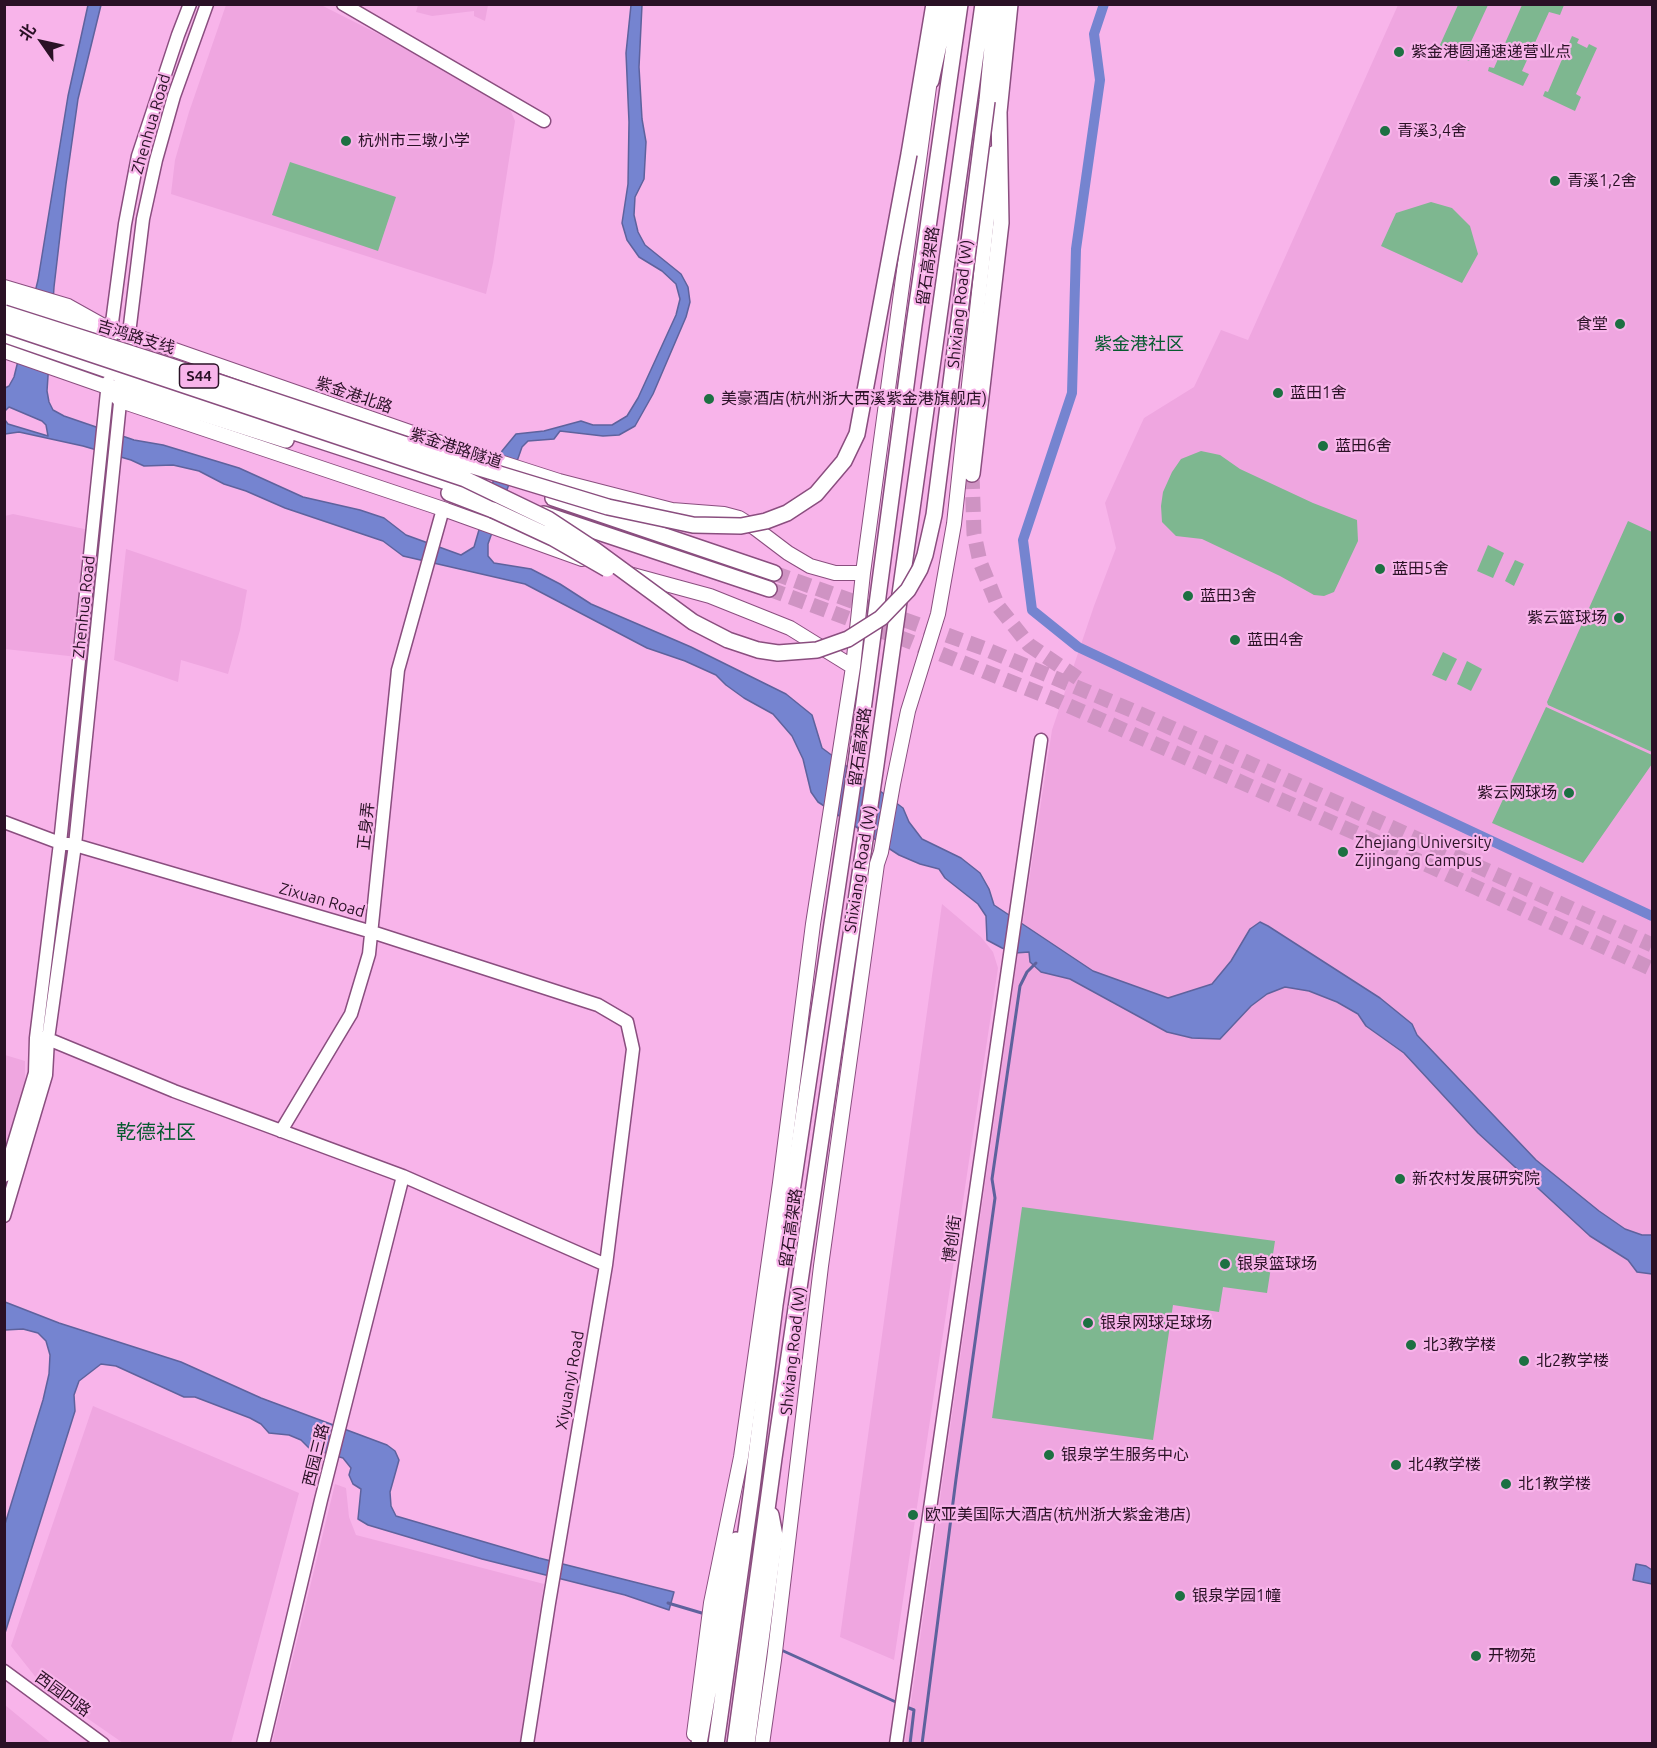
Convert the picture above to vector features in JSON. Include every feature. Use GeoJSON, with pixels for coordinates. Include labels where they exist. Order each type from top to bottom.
{"type":"FeatureCollection","features":[{"type":"Feature","properties":{"kind":"highway"},"geometry":{"type":"LineString","coordinates":[[391,447],[608,507],[693,525],[741,526],[766,521],[787,513],[816,494],[844,461],[856,434],[909,154],[934,4]]}},
{"type":"Feature","properties":{"kind":"highway"},"geometry":{"type":"LineString","coordinates":[[929,88],[948,4]]}},
{"type":"Feature","properties":{"kind":"highway","name":"留石高架路"},"geometry":{"type":"LineString","coordinates":[[716,1743],[718,1637],[722,1607],[752,1488],[777,1293],[856,763],[907,372],[960,4]]}},
{"type":"Feature","properties":{"kind":"highway","name":"留石高架路"},"geometry":{"type":"LineString","coordinates":[[735,1743],[754,1651],[769,1499],[876,765],[983,4]]}},
{"type":"Feature","properties":{"kind":"highway"},"geometry":{"type":"LineString","coordinates":[[201,413],[426,485],[493,510],[553,538],[713,633],[742,646],[778,653],[817,650],[864,629],[894,605],[911,584],[925,555],[934,514],[987,101],[996,4]]}},
{"type":"Feature","properties":{"kind":"highway","name":"Shixiang Road (W)"},"geometry":{"type":"LineString","coordinates":[[999,112],[1010,4]]}},
{"type":"Feature","properties":{"kind":"highway"},"geometry":{"type":"LineString","coordinates":[[972,474],[1001,223],[999,112]]}},
{"type":"Feature","properties":{"kind":"highway"},"geometry":{"type":"LineString","coordinates":[[4,298],[111,330]]}},
{"type":"Feature","properties":{"kind":"highway","name":"吉鸿路支线"},"geometry":{"type":"LineString","coordinates":[[4,312],[167,365],[391,447]]}},
{"type":"Feature","properties":{"kind":"highway","name":"吉鸿路支线"},"geometry":{"type":"LineString","coordinates":[[4,325],[391,447]]}},
{"type":"Feature","properties":{"kind":"highway","name":"紫金港路隧道"},"geometry":{"type":"LineString","coordinates":[[266,402],[774,573]]}},
{"type":"Feature","properties":{"kind":"highway"},"geometry":{"type":"LineString","coordinates":[[260,421],[769,589]]}},
{"type":"Feature","properties":{"kind":"highway"},"geometry":{"type":"LineString","coordinates":[[391,447],[548,519],[595,549],[673,608]]}},
{"type":"Feature","properties":{"kind":"highway"},"geometry":{"type":"LineString","coordinates":[[699,1743],[718,1637]]}},
{"type":"Feature","properties":{"kind":"highway"},"geometry":{"type":"LineString","coordinates":[[747,1743],[754,1651]]}},
{"type":"Feature","properties":{"kind":"main road","name":"Shixiang Road (W)"},"geometry":{"type":"LineString","coordinates":[[693,1743],[718,1637],[829,817],[853,667],[863,573],[939,4]]}},
{"type":"Feature","properties":{"kind":"main road","name":"Shixiang Road (W)"},"geometry":{"type":"LineString","coordinates":[[762,1743],[778,1632],[821,1266],[877,864],[882,852],[908,711],[938,614],[954,524],[999,112]]}},
{"type":"Feature","properties":{"kind":"main road","name":"紫金港北路"},"geometry":{"type":"LineString","coordinates":[[4,287],[68,306],[111,330],[129,334],[453,447],[559,481],[672,510],[724,514],[739,518],[810,566],[835,573],[863,573]]}},
{"type":"Feature","properties":{"kind":"main road"},"geometry":{"type":"LineString","coordinates":[[4,312],[63,328],[127,355]]}},
{"type":"Feature","properties":{"kind":"main road"},"geometry":{"type":"LineString","coordinates":[[4,335],[109,370],[122,389],[443,509],[566,554],[710,596],[790,628],[853,667]]}},
{"type":"Feature","properties":{"kind":"main road"},"geometry":{"type":"LineString","coordinates":[[4,351],[107,387],[260,421]]}},
{"type":"Feature","properties":{"kind":"main road","name":"紫金港路隧道"},"geometry":{"type":"LineString","coordinates":[[127,355],[266,402]]}},
{"type":"Feature","properties":{"kind":"main road"},"geometry":{"type":"LineString","coordinates":[[227,368],[266,402]]}},
{"type":"Feature","properties":{"kind":"main road"},"geometry":{"type":"LineString","coordinates":[[122,389],[201,413]]}},
{"type":"Feature","properties":{"kind":"street","name":"Zhenhua Road"},"geometry":{"type":"LineString","coordinates":[[4,1216],[46,1075],[42,1038],[60,843],[101,456],[111,330],[125,224],[138,156],[190,4]]}},
{"type":"Feature","properties":{"kind":"street","name":"Zhenhua Road"},"geometry":{"type":"LineString","coordinates":[[4,1176],[35,1073],[75,845],[122,389],[143,219],[156,159],[174,96],[207,4]]}},
{"type":"Feature","properties":{"kind":"street"},"geometry":{"type":"LineString","coordinates":[[343,4],[544,121]]}},
{"type":"Feature","properties":{"kind":"street","name":"正身弄"},"geometry":{"type":"LineString","coordinates":[[281,1131],[351,1014],[360,989],[372,932],[398,670],[443,509]]}},
{"type":"Feature","properties":{"kind":"street","name":"博创街"},"geometry":{"type":"LineString","coordinates":[[896,1743],[1041,740]]}},
{"type":"Feature","properties":{"kind":"street","name":"Zixuan Road"},"geometry":{"type":"LineString","coordinates":[[4,822],[60,843],[75,845],[372,932],[598,1005],[627,1022]]}},
{"type":"Feature","properties":{"kind":"street","name":"Xiyuanyi Road"},"geometry":{"type":"LineString","coordinates":[[527,1743],[606,1264],[633,1049],[627,1022]]}},
{"type":"Feature","properties":{"kind":"street"},"geometry":{"type":"LineString","coordinates":[[42,1038],[174,1091],[403,1176],[606,1264]]}},
{"type":"Feature","properties":{"kind":"street","name":"西园三路"},"geometry":{"type":"LineString","coordinates":[[263,1743],[403,1176]]}},
{"type":"Feature","properties":{"kind":"street","name":"西园四路"},"geometry":{"type":"LineString","coordinates":[[4,1671],[103,1743]]}},
{"type":"Feature","properties":{"kind":"shaded area"},"geometry":{"type":"Polygon","coordinates":[[[418,4],[488,5],[485,21],[474,16],[474,11],[432,16],[416,12],[418,4]]]}},
{"type":"Feature","properties":{"kind":"shaded area","name":"杭州市三墩小学"},"geometry":{"type":"Polygon","coordinates":[[[226,5],[321,5],[495,93],[509,107],[515,121],[486,294],[171,194],[175,160],[226,5]]]}},
{"type":"Feature","properties":{"kind":"shaded area","name":"Zhejiang University Zijingang Campus"},"geometry":{"type":"Polygon","coordinates":[[[1398,5],[1652,5],[1652,1743],[905,1744],[1052,730],[1116,548],[1105,503],[1144,418],[1194,387],[1221,330],[1248,340],[1398,5]]]}},
{"type":"Feature","properties":{"kind":"shaded area"},"geometry":{"type":"Polygon","coordinates":[[[13,514],[94,531],[78,657],[5,649],[5,516],[13,514]]]}},
{"type":"Feature","properties":{"kind":"shaded area"},"geometry":{"type":"Polygon","coordinates":[[[126,549],[247,590],[240,630],[228,674],[181,660],[178,682],[114,660],[126,549]]]}},
{"type":"Feature","properties":{"kind":"shaded area"},"geometry":{"type":"Polygon","coordinates":[[[942,904],[981,937],[993,952],[998,968],[894,1660],[840,1637],[942,904]]]}},
{"type":"Feature","properties":{"kind":"shaded area"},"geometry":{"type":"Polygon","coordinates":[[[5,1055],[25,1061],[25,1089],[5,1158],[5,1055]]]}},
{"type":"Feature","properties":{"kind":"shaded area"},"geometry":{"type":"Polygon","coordinates":[[[93,1406],[299,1493],[231,1743],[123,1743],[45,1689],[11,1646],[93,1406]]]}},
{"type":"Feature","properties":{"kind":"shaded area"},"geometry":{"type":"Polygon","coordinates":[[[335,1484],[346,1488],[349,1517],[356,1535],[544,1584],[520,1743],[272,1743],[335,1484]]]}},
{"type":"Feature","properties":{"kind":"shaded area"},"geometry":{"type":"Polygon","coordinates":[[[5,1705],[51,1743],[5,1743],[5,1705]]]}},
{"type":"Feature","properties":{"kind":"green space"},"geometry":{"type":"Polygon","coordinates":[[[1458,5],[1488,5],[1469,46],[1474,49],[1469,61],[1439,47],[1458,5]]]}},
{"type":"Feature","properties":{"kind":"green space"},"geometry":{"type":"Polygon","coordinates":[[[1522,5],[1564,5],[1560,15],[1549,12],[1522,71],[1529,74],[1523,86],[1488,71],[1489,67],[1494,68],[1522,5]]]}},
{"type":"Feature","properties":{"kind":"green space"},"geometry":{"type":"Polygon","coordinates":[[[1572,36],[1579,39],[1577,43],[1587,48],[1589,44],[1597,48],[1576,94],[1581,97],[1575,111],[1543,96],[1545,91],[1548,92],[1572,36]]]}},
{"type":"Feature","properties":{"kind":"green space"},"geometry":{"type":"Polygon","coordinates":[[[290,162],[396,197],[378,251],[272,215],[290,162]]]}},
{"type":"Feature","properties":{"kind":"green space"},"geometry":{"type":"Polygon","coordinates":[[[1431,202],[1452,208],[1470,226],[1478,254],[1462,283],[1381,246],[1396,213],[1431,202]]]}},
{"type":"Feature","properties":{"kind":"green space"},"geometry":{"type":"Polygon","coordinates":[[[1201,451],[1220,455],[1240,469],[1313,503],[1357,520],[1358,541],[1334,592],[1324,596],[1314,595],[1202,539],[1176,536],[1162,522],[1163,492],[1172,472],[1181,459],[1201,451]]]}},
{"type":"Feature","properties":{"kind":"green space","name":"紫云篮球场"},"geometry":{"type":"Polygon","coordinates":[[[1628,521],[1652,532],[1652,752],[1548,705],[1547,702],[1628,521]]]}},
{"type":"Feature","properties":{"kind":"green space"},"geometry":{"type":"Polygon","coordinates":[[[1488,545],[1504,553],[1493,578],[1477,571],[1488,545]]]}},
{"type":"Feature","properties":{"kind":"green space"},"geometry":{"type":"Polygon","coordinates":[[[1515,560],[1524,564],[1514,586],[1505,581],[1515,560]]]}},
{"type":"Feature","properties":{"kind":"green space"},"geometry":{"type":"Polygon","coordinates":[[[1443,652],[1457,659],[1446,681],[1432,675],[1443,652]]]}},
{"type":"Feature","properties":{"kind":"green space"},"geometry":{"type":"Polygon","coordinates":[[[1467,661],[1482,669],[1471,691],[1457,684],[1467,661]]]}},
{"type":"Feature","properties":{"kind":"green space","name":"紫云网球场"},"geometry":{"type":"Polygon","coordinates":[[[1546,707],[1652,755],[1652,764],[1583,863],[1492,823],[1546,707]]]}},
{"type":"Feature","properties":{"kind":"green space","name":"银泉网球足球场"},"geometry":{"type":"Polygon","coordinates":[[[1022,1207],[1275,1241],[1267,1293],[1223,1287],[1219,1312],[1173,1305],[1153,1440],[992,1418],[1022,1207]]]}},
{"type":"Feature","properties":{"kind":"water"},"geometry":{"type":"Polygon","coordinates":[[[88,5],[101,5],[78,99],[66,184],[54,287],[47,391],[53,410],[64,416],[134,440],[163,445],[239,468],[303,497],[384,518],[406,535],[461,555],[474,547],[502,451],[516,434],[544,431],[581,421],[593,425],[612,425],[627,416],[638,398],[676,315],[680,299],[676,284],[662,271],[639,257],[627,240],[622,223],[628,184],[629,122],[626,53],[631,5],[642,5],[639,67],[642,119],[646,142],[644,179],[635,197],[634,215],[638,232],[645,245],[681,274],[688,287],[690,302],[686,317],[653,394],[635,426],[619,435],[603,436],[560,431],[554,439],[528,441],[522,447],[488,544],[488,556],[494,563],[531,569],[591,604],[691,647],[786,694],[812,715],[822,748],[903,808],[909,822],[922,839],[961,858],[980,873],[989,889],[994,905],[1093,971],[1168,998],[1212,984],[1231,961],[1250,929],[1260,922],[1268,926],[1380,998],[1412,1024],[1417,1035],[1536,1160],[1599,1211],[1625,1229],[1642,1235],[1652,1235],[1652,1274],[1637,1272],[1628,1260],[1590,1236],[1478,1133],[1404,1053],[1366,1026],[1358,1014],[1337,1002],[1309,991],[1285,987],[1267,994],[1251,1006],[1220,1039],[1192,1038],[1167,1032],[1070,979],[1041,972],[1030,962],[1029,952],[1015,953],[987,940],[986,916],[978,904],[945,878],[939,869],[899,855],[818,802],[811,792],[803,759],[792,736],[773,714],[744,698],[716,675],[647,648],[525,584],[403,556],[383,541],[285,508],[224,484],[199,471],[173,465],[144,466],[83,446],[19,432],[5,434],[5,420],[8,424],[48,436],[46,425],[42,421],[9,407],[5,411],[5,388],[9,386],[14,377],[38,280],[68,96],[88,5]]]}},
{"type":"Feature","properties":{"kind":"water"},"geometry":{"type":"Polygon","coordinates":[[[5,1302],[59,1323],[181,1362],[261,1398],[387,1445],[395,1451],[399,1460],[390,1492],[391,1506],[396,1516],[539,1558],[674,1592],[669,1610],[625,1595],[482,1559],[368,1525],[358,1519],[361,1489],[353,1484],[349,1475],[351,1468],[343,1458],[309,1448],[301,1440],[289,1435],[269,1433],[261,1424],[250,1418],[195,1397],[184,1397],[116,1366],[101,1364],[79,1381],[74,1395],[75,1411],[5,1633],[5,1524],[43,1400],[49,1374],[50,1355],[46,1341],[38,1333],[23,1329],[5,1330],[5,1302]]]}},
{"type":"Feature","properties":{"kind":"water"},"geometry":{"type":"Polygon","coordinates":[[[1636,1564],[1652,1570],[1652,1584],[1633,1580],[1636,1564]]]}},
{"type":"Feature","properties":{"kind":"waterway"},"geometry":{"type":"LineString","coordinates":[[1104,4],[1094,34],[1100,80],[1076,249],[1072,393],[1023,540],[1032,610],[1078,647],[1652,916]]}},
{"type":"Feature","properties":{"kind":"waterway"},"geometry":{"type":"LineString","coordinates":[[922,1744],[995,1198],[992,1179],[1020,986],[1027,972],[1036,963]]}},
{"type":"Feature","properties":{"kind":"waterway"},"geometry":{"type":"LineString","coordinates":[[668,1603],[705,1614]]}},
{"type":"Feature","properties":{"kind":"waterway"},"geometry":{"type":"LineString","coordinates":[[779,1649],[898,1703]]}},
{"type":"Feature","properties":{"kind":"waterway"},"geometry":{"type":"LineString","coordinates":[[904,1706],[914,1710],[910,1744]]}},
{"type":"Feature","properties":{"kind":"tunnel"},"geometry":{"type":"LineString","coordinates":[[972,474],[974,534],[980,562],[998,606],[1029,645],[1082,681]]}},
{"type":"Feature","properties":{"kind":"tunnel"},"geometry":{"type":"LineString","coordinates":[[774,573],[983,648],[1136,712],[1652,945]]}},
{"type":"Feature","properties":{"kind":"tunnel"},"geometry":{"type":"LineString","coordinates":[[769,589],[906,640],[1056,700],[1421,862],[1652,969]]}},
{"type":"Feature","properties":{"kind":"place","name":"紫金港圆通速递营业点"},"geometry":{"type":"Point","coordinates":[1399,52]}},
{"type":"Feature","properties":{"kind":"place","name":"青溪3,4舍"},"geometry":{"type":"Point","coordinates":[1385,131]}},
{"type":"Feature","properties":{"kind":"place","name":"杭州市三墩小学"},"geometry":{"type":"Point","coordinates":[346,141]}},
{"type":"Feature","properties":{"kind":"place","name":"青溪1,2舍"},"geometry":{"type":"Point","coordinates":[1555,181]}},
{"type":"Feature","properties":{"kind":"place","name":"食堂"},"geometry":{"type":"Point","coordinates":[1620,324]}},
{"type":"Feature","properties":{"kind":"place","name":"蓝田1舍"},"geometry":{"type":"Point","coordinates":[1278,393]}},
{"type":"Feature","properties":{"kind":"place","name":"美豪酒店(杭州浙大西溪紫金港旗舰店)"},"geometry":{"type":"Point","coordinates":[709,399]}},
{"type":"Feature","properties":{"kind":"place","name":"蓝田6舍"},"geometry":{"type":"Point","coordinates":[1323,446]}},
{"type":"Feature","properties":{"kind":"place","name":"蓝田5舍"},"geometry":{"type":"Point","coordinates":[1380,569]}},
{"type":"Feature","properties":{"kind":"place","name":"蓝田3舍"},"geometry":{"type":"Point","coordinates":[1188,596]}},
{"type":"Feature","properties":{"kind":"place","name":"紫云篮球场"},"geometry":{"type":"Point","coordinates":[1619,618]}},
{"type":"Feature","properties":{"kind":"place","name":"蓝田4舍"},"geometry":{"type":"Point","coordinates":[1235,640]}},
{"type":"Feature","properties":{"kind":"place","name":"紫云网球场"},"geometry":{"type":"Point","coordinates":[1569,793]}},
{"type":"Feature","properties":{"kind":"place","name":"Zhejiang University Zijingang Campus"},"geometry":{"type":"Point","coordinates":[1343,852]}},
{"type":"Feature","properties":{"kind":"place","name":"新农村发展研究院"},"geometry":{"type":"Point","coordinates":[1400,1179]}},
{"type":"Feature","properties":{"kind":"place","name":"银泉篮球场"},"geometry":{"type":"Point","coordinates":[1225,1264]}},
{"type":"Feature","properties":{"kind":"place","name":"银泉网球足球场"},"geometry":{"type":"Point","coordinates":[1088,1323]}},
{"type":"Feature","properties":{"kind":"place","name":"北3教学楼"},"geometry":{"type":"Point","coordinates":[1411,1345]}},
{"type":"Feature","properties":{"kind":"place","name":"北2教学楼"},"geometry":{"type":"Point","coordinates":[1524,1361]}},
{"type":"Feature","properties":{"kind":"place","name":"银泉学生服务中心"},"geometry":{"type":"Point","coordinates":[1049,1455]}},
{"type":"Feature","properties":{"kind":"place","name":"北4教学楼"},"geometry":{"type":"Point","coordinates":[1396,1465]}},
{"type":"Feature","properties":{"kind":"place","name":"北1教学楼"},"geometry":{"type":"Point","coordinates":[1506,1484]}},
{"type":"Feature","properties":{"kind":"place","name":"欧亚美国际大酒店(杭州浙大紫金港店)"},"geometry":{"type":"Point","coordinates":[913,1515]}},
{"type":"Feature","properties":{"kind":"place","name":"银泉学园1幢"},"geometry":{"type":"Point","coordinates":[1180,1596]}},
{"type":"Feature","properties":{"kind":"place","name":"开物苑"},"geometry":{"type":"Point","coordinates":[1476,1656]}},
{"type":"Feature","properties":{"kind":"district","name":"紫金港社区"},"geometry":{"type":"Point","coordinates":[1139,344]}},
{"type":"Feature","properties":{"kind":"district","name":"乾德社区"},"geometry":{"type":"Point","coordinates":[156,1132]}}]}
